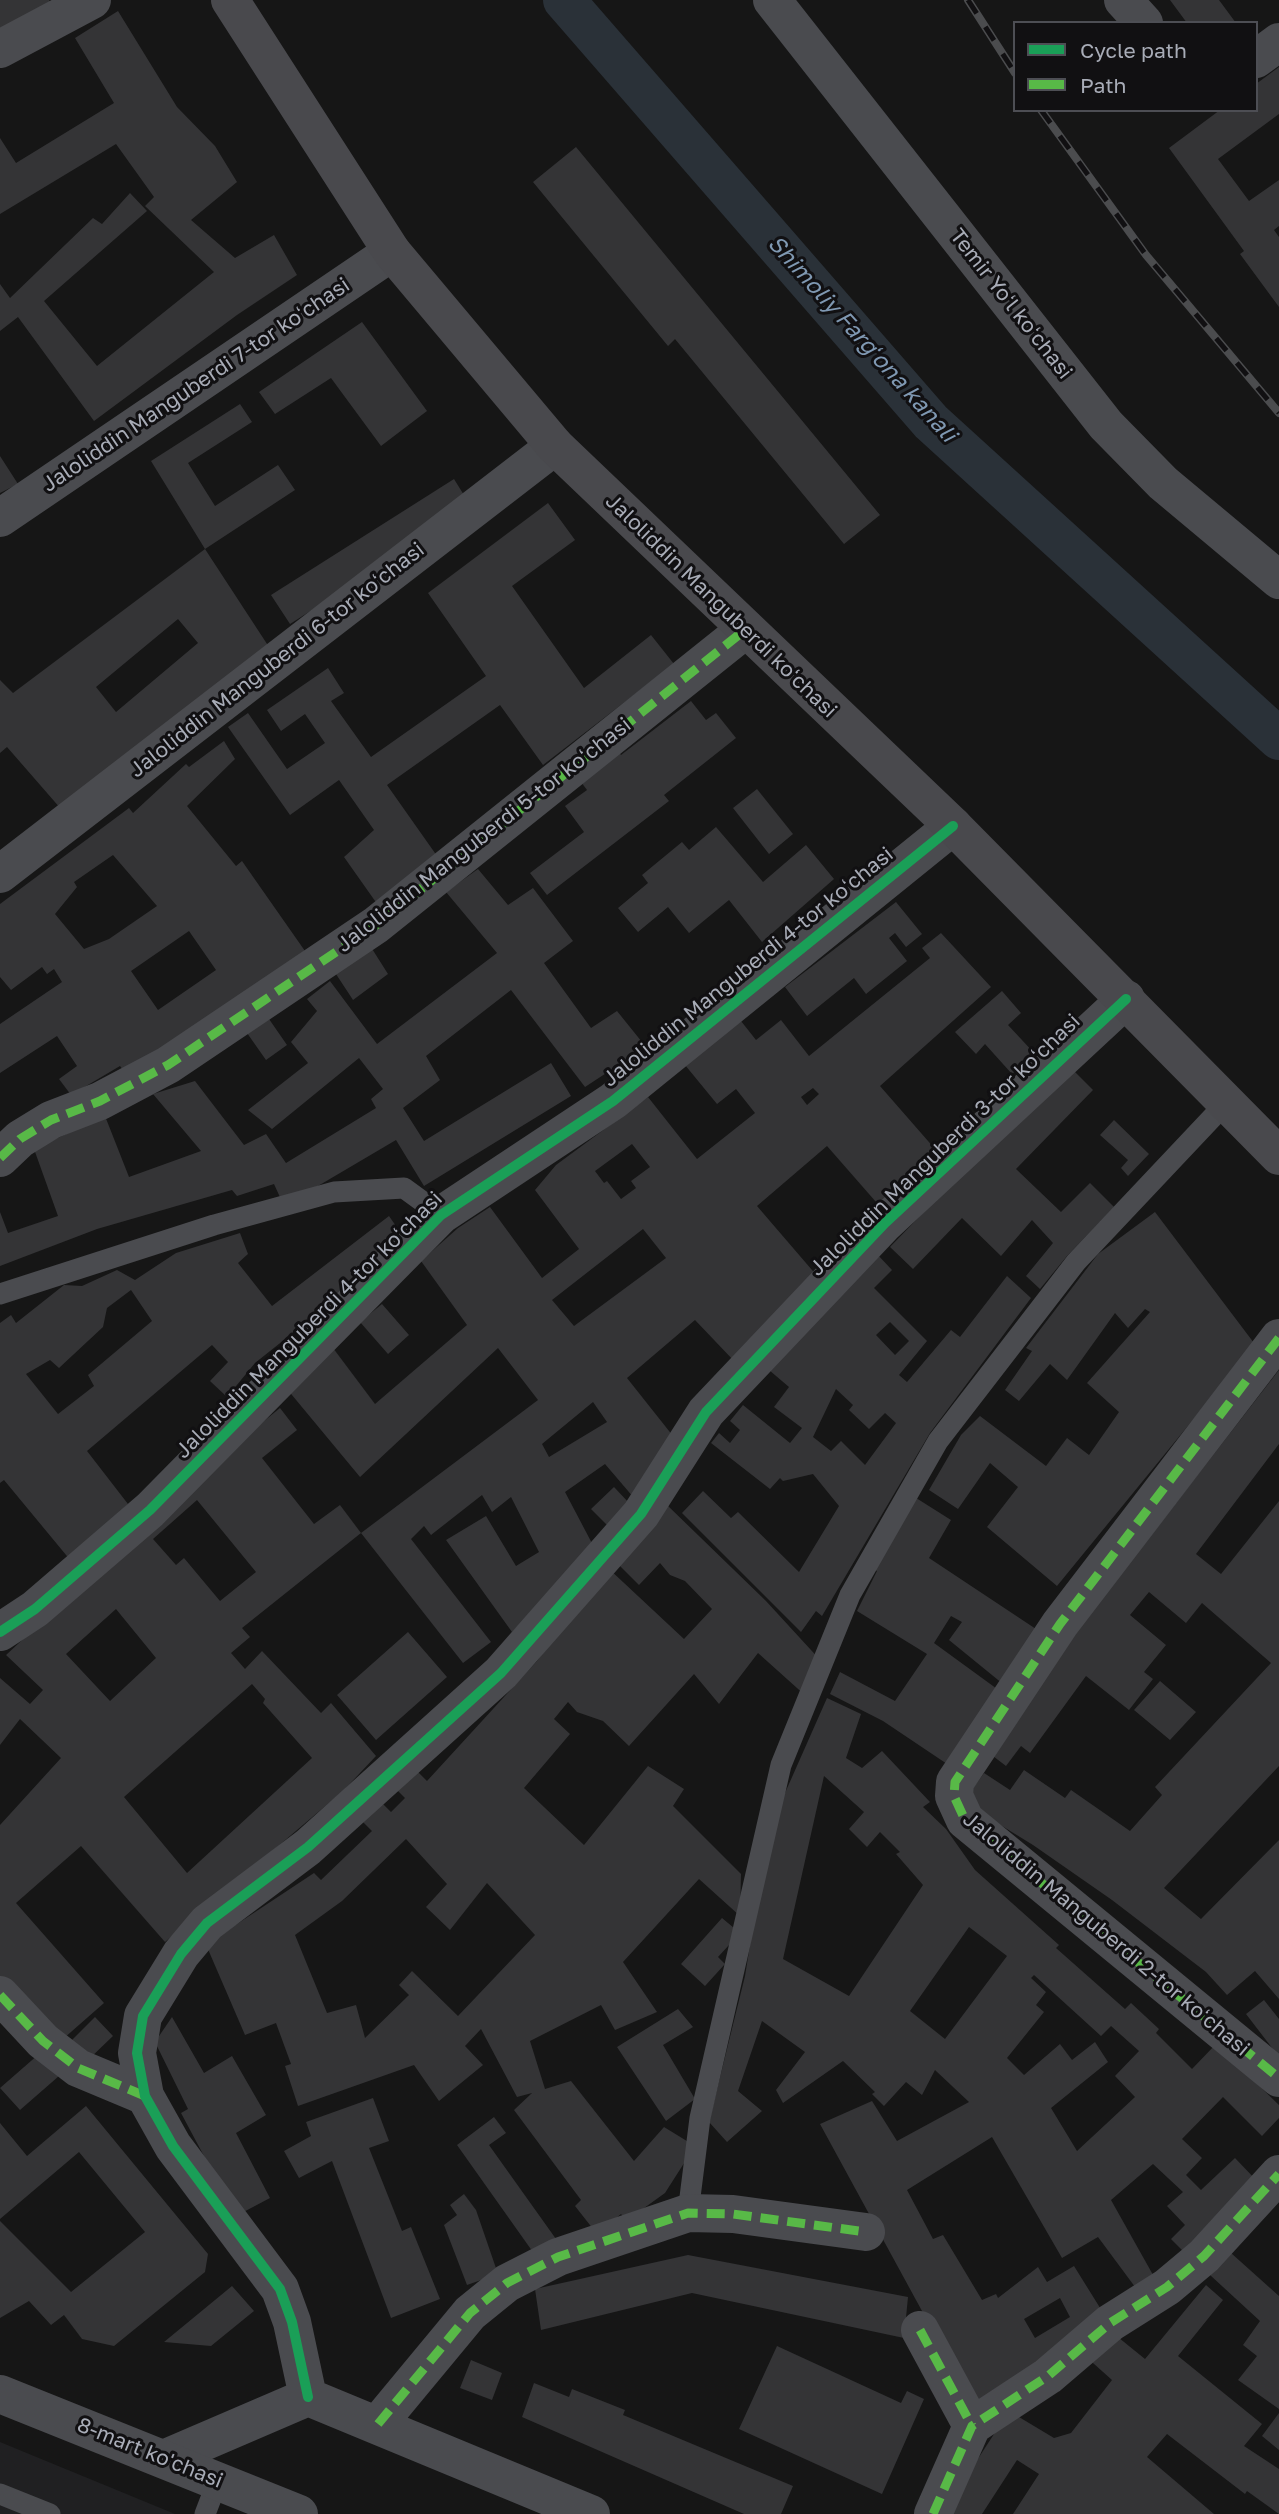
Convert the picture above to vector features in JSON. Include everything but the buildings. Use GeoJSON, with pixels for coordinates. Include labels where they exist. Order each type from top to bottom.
{"type":"FeatureCollection","features":[{"type":"Feature","properties":{"kind":"main road","name":"Jaloliddin Manguberdi koʻchasi"},"geometry":{"type":"LineString","coordinates":[[230,0],[392,252],[555,446],[953,826],[1279,1156]]}},
{"type":"Feature","properties":{"kind":"street"},"geometry":{"type":"LineString","coordinates":[[0,49],[92,0]]}},
{"type":"Feature","properties":{"kind":"street","name":"Temir Yoʻl koʻchasi"},"geometry":{"type":"LineString","coordinates":[[772,0],[1106,425],[1163,483],[1279,580]]}},
{"type":"Feature","properties":{"kind":"street"},"geometry":{"type":"LineString","coordinates":[[1124,0],[1142,21]]}},
{"type":"Feature","properties":{"kind":"street"},"geometry":{"type":"LineString","coordinates":[[1258,58],[1279,42]]}},
{"type":"Feature","properties":{"kind":"street","name":"Jaloliddin Manguberdi 7-tor koʻchasi"},"geometry":{"type":"LineString","coordinates":[[0,518],[392,252]]}},
{"type":"Feature","properties":{"kind":"street","name":"Jaloliddin Manguberdi 6-tor koʻchasi"},"geometry":{"type":"LineString","coordinates":[[0,874],[555,446]]}},
{"type":"Feature","properties":{"kind":"street","name":"Jaloliddin Manguberdi 5-tor koʻchasi"},"geometry":{"type":"LineString","coordinates":[[0,1158],[20,1139],[51,1120],[100,1101],[168,1065],[376,925],[746,629]]}},
{"type":"Feature","properties":{"kind":"street","name":"Jaloliddin Manguberdi 4-tor koʻchasi"},"geometry":{"type":"LineString","coordinates":[[0,1632],[35,1609],[150,1510],[441,1214],[614,1101],[953,826]]}},
{"type":"Feature","properties":{"kind":"street","name":"Jaloliddin Manguberdi 3-tor koʻchasi"},"geometry":{"type":"LineString","coordinates":[[308,2397],[292,2322],[280,2289],[173,2146],[145,2096],[137,2053],[143,2016],[181,1954],[207,1923],[308,1847],[501,1673],[641,1514],[706,1412],[885,1223],[1126,999]]}},
{"type":"Feature","properties":{"kind":"street","name":"Jaloliddin Manguberdi 2-tor koʻchasi"},"geometry":{"type":"LineString","coordinates":[[1279,1338],[1059,1623],[955,1782],[954,1796],[965,1820],[1279,2078]]}},
{"type":"Feature","properties":{"kind":"street"},"geometry":{"type":"LineString","coordinates":[[0,1995],[43,2041],[78,2068],[145,2096]]}},
{"type":"Feature","properties":{"kind":"street"},"geometry":{"type":"LineString","coordinates":[[933,2514],[972,2426],[1048,2376],[1110,2323],[1167,2287],[1204,2256],[1279,2174]]}},
{"type":"Feature","properties":{"kind":"street"},"geometry":{"type":"LineString","coordinates":[[378,2424],[470,2313],[507,2283],[558,2257],[688,2214],[733,2214],[866,2232]]}},
{"type":"Feature","properties":{"kind":"street"},"geometry":{"type":"LineString","coordinates":[[920,2330],[972,2426]]}},
{"type":"Feature","properties":{"kind":"street","name":"8-mart ko'chasi"},"geometry":{"type":"LineString","coordinates":[[0,2394],[166,2458],[212,2497],[299,2514]]}},
{"type":"Feature","properties":{"kind":"street"},"geometry":{"type":"LineString","coordinates":[[166,2458],[308,2397],[591,2514]]}},
{"type":"Feature","properties":{"kind":"lane"},"geometry":{"type":"LineString","coordinates":[[688,2214],[701,2118],[781,1765],[850,1595],[938,1441],[1076,1262],[1226,1103]]}},
{"type":"Feature","properties":{"kind":"lane"},"geometry":{"type":"LineString","coordinates":[[0,1294],[214,1225],[334,1192],[404,1188],[441,1214]]}},
{"type":"Feature","properties":{"kind":"lane"},"geometry":{"type":"LineString","coordinates":[[0,2494],[50,2514]]}},
{"type":"Feature","properties":{"kind":"shaded area"},"geometry":{"type":"Polygon","coordinates":[[[0,2442],[175,2514],[0,2514],[0,2442]]]}},
{"type":"Feature","properties":{"kind":"waterway","name":"Shimoliy Fargʻona kanali"},"geometry":{"type":"LineString","coordinates":[[564,0],[931,422],[1279,739]]}},
{"type":"Feature","properties":{"kind":"railway"},"geometry":{"type":"LineString","coordinates":[[968,0],[1013,70]]}},
{"type":"Feature","properties":{"kind":"railway"},"geometry":{"type":"LineString","coordinates":[[1042,112],[1146,255],[1279,413]]}},
{"type":"Feature","properties":{"kind":"marked path"},"geometry":{"type":"LineString","coordinates":[[0,1158],[20,1139],[51,1120],[100,1101],[168,1065],[376,925],[746,629]]}},
{"type":"Feature","properties":{"kind":"marked path"},"geometry":{"type":"LineString","coordinates":[[1279,1338],[1060,1624],[955,1782],[954,1796],[965,1820],[1279,2078]]}},
{"type":"Feature","properties":{"kind":"marked path"},"geometry":{"type":"LineString","coordinates":[[0,1995],[43,2041],[78,2068],[145,2096]]}},
{"type":"Feature","properties":{"kind":"marked path"},"geometry":{"type":"LineString","coordinates":[[933,2514],[972,2426],[1048,2376],[1110,2323],[1167,2287],[1204,2256],[1279,2174]]}},
{"type":"Feature","properties":{"kind":"marked path"},"geometry":{"type":"LineString","coordinates":[[378,2424],[470,2313],[507,2283],[558,2257],[688,2213],[733,2214],[866,2232]]}},
{"type":"Feature","properties":{"kind":"marked path"},"geometry":{"type":"LineString","coordinates":[[920,2330],[972,2426]]}},
{"type":"Feature","properties":{"kind":"cycle path"},"geometry":{"type":"LineString","coordinates":[[0,1632],[35,1609],[150,1510],[441,1215],[613,1101],[953,826]]}},
{"type":"Feature","properties":{"kind":"cycle path"},"geometry":{"type":"LineString","coordinates":[[308,2397],[292,2322],[280,2289],[173,2146],[145,2096],[137,2053],[143,2016],[181,1954],[207,1923],[308,1847],[501,1673],[641,1514],[706,1412],[885,1223],[1126,999]]}}]}
